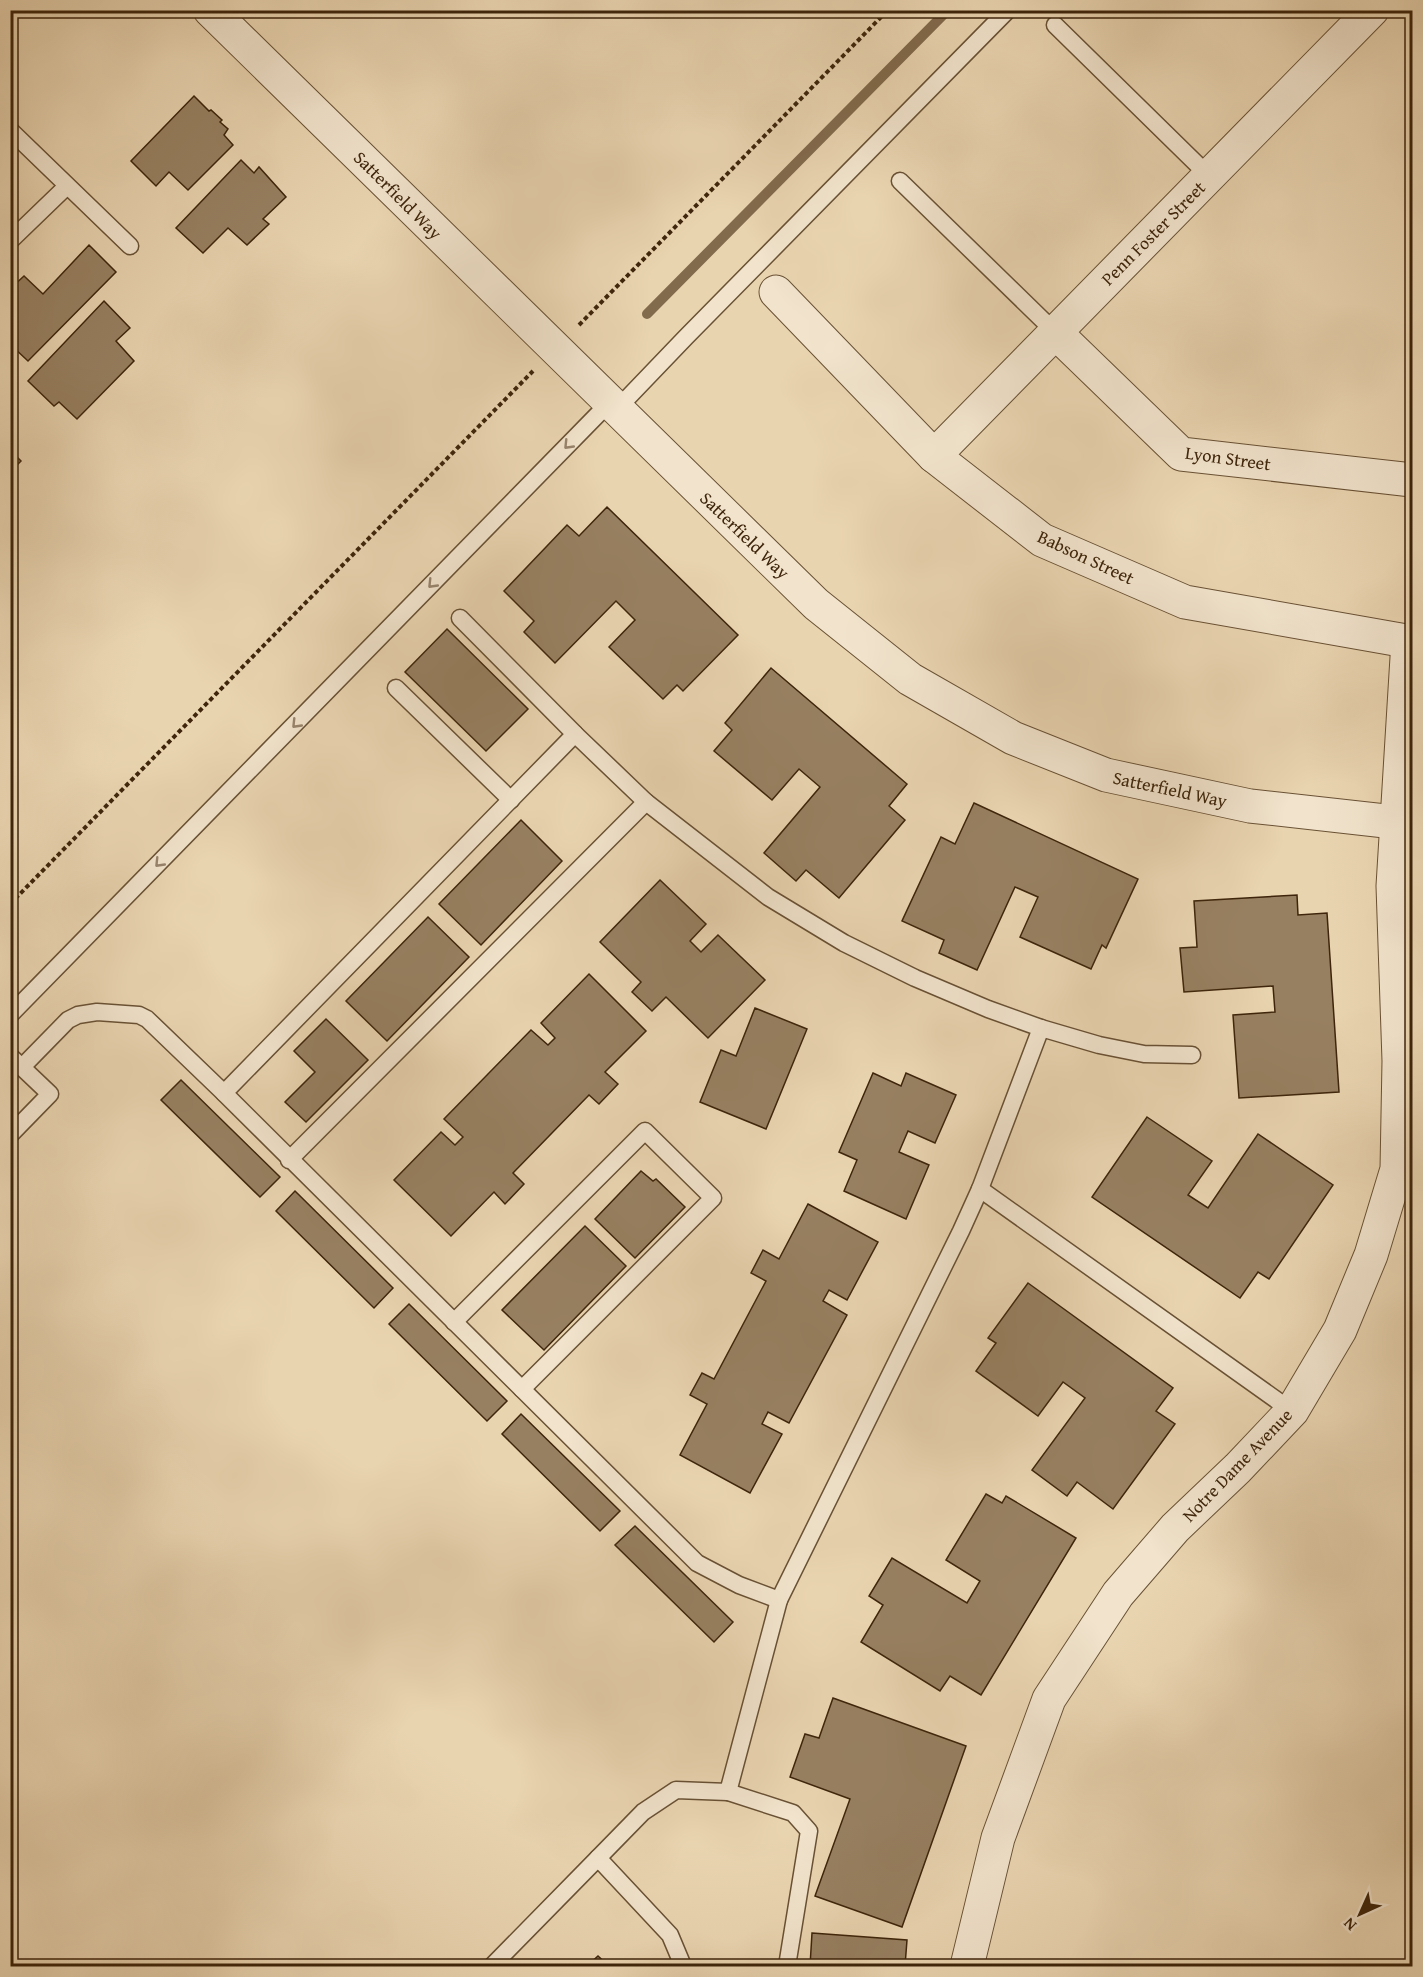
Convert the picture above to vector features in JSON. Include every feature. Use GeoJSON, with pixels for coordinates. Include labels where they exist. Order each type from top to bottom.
{"type":"FeatureCollection","features":[{"type":"Feature","properties":{"kind":"street","name":"Satterfield Way"},"geometry":{"type":"LineString","coordinates":[[210,10],[816,604],[910,679],[1013,738],[1106,775],[1250,806],[1404,824]]}},
{"type":"Feature","properties":{"kind":"street","name":"Penn Foster Street"},"geometry":{"type":"LineString","coordinates":[[934,456],[1368,12]]}},
{"type":"Feature","properties":{"kind":"street","name":"Babson Street"},"geometry":{"type":"LineString","coordinates":[[776,292],[934,456],[1041,540],[1185,602],[1410,641]]}},
{"type":"Feature","properties":{"kind":"street","name":"Lyon Street"},"geometry":{"type":"LineString","coordinates":[[1055,332],[1181,454],[1413,480]]}},
{"type":"Feature","properties":{"kind":"street","name":"Notre Dame Avenue"},"geometry":{"type":"LineString","coordinates":[[967,1966],[998,1838],[1049,1699],[1118,1594],[1175,1528],[1238,1468],[1292,1411],[1340,1330],[1371,1255],[1397,1169],[1399,1061],[1393,886],[1404,824],[1410,641]]}},
{"type":"Feature","properties":{"kind":"lane"},"geometry":{"type":"LineString","coordinates":[[10,1015],[613,407],[686,337],[1008,10]]}},
{"type":"Feature","properties":{"kind":"lane"},"geometry":{"type":"LineString","coordinates":[[1055,25],[1209,176]]}},
{"type":"Feature","properties":{"kind":"lane"},"geometry":{"type":"LineString","coordinates":[[10,130],[130,246]]}},
{"type":"Feature","properties":{"kind":"lane"},"geometry":{"type":"LineString","coordinates":[[900,181],[1055,332]]}},
{"type":"Feature","properties":{"kind":"lane"},"geometry":{"type":"LineString","coordinates":[[10,241],[67,186]]}},
{"type":"Feature","properties":{"kind":"lane"},"geometry":{"type":"LineString","coordinates":[[460,618],[646,802],[768,897],[844,943],[915,978],[988,1009],[1041,1028],[1099,1045],[1144,1054],[1192,1055]]}},
{"type":"Feature","properties":{"kind":"lane"},"geometry":{"type":"LineString","coordinates":[[396,688],[511,800]]}},
{"type":"Feature","properties":{"kind":"lane"},"geometry":{"type":"LineString","coordinates":[[224,1093],[575,734]]}},
{"type":"Feature","properties":{"kind":"lane"},"geometry":{"type":"LineString","coordinates":[[289,1160],[646,802]]}},
{"type":"Feature","properties":{"kind":"lane"},"geometry":{"type":"LineString","coordinates":[[10,1135],[50,1094],[16,1062],[75,1016],[97,1012],[139,1015],[147,1018],[697,1563],[739,1585],[779,1600]]}},
{"type":"Feature","properties":{"kind":"lane"},"geometry":{"type":"LineString","coordinates":[[728,1792],[779,1600],[980,1189],[1041,1028]]}},
{"type":"Feature","properties":{"kind":"lane"},"geometry":{"type":"LineString","coordinates":[[454,1322],[645,1131],[712,1198],[522,1389]]}},
{"type":"Feature","properties":{"kind":"lane"},"geometry":{"type":"LineString","coordinates":[[980,1189],[1292,1411]]}},
{"type":"Feature","properties":{"kind":"lane"},"geometry":{"type":"LineString","coordinates":[[492,1966],[644,1812],[676,1790],[728,1792],[793,1813],[809,1831],[787,1966]]}},
{"type":"Feature","properties":{"kind":"lane"},"geometry":{"type":"LineString","coordinates":[[598,1858],[670,1935],[683,1966]]}},
{"type":"Feature","properties":{"kind":"path"},"geometry":{"type":"LineString","coordinates":[[585,319],[888,10]]}},
{"type":"Feature","properties":{"kind":"path"},"geometry":{"type":"LineString","coordinates":[[10,903],[523,381]]}},
{"type":"Feature","properties":{"kind":"building"},"geometry":{"type":"Polygon","coordinates":[[[194,96],[222,120],[220,122],[228,129],[224,135],[233,145],[188,190],[169,172],[156,186],[131,161],[194,96]]]}},
{"type":"Feature","properties":{"kind":"building"},"geometry":{"type":"Polygon","coordinates":[[[241,160],[254,173],[259,167],[286,197],[263,219],[269,224],[247,245],[228,228],[203,253],[176,228],[241,160]]]}},
{"type":"Feature","properties":{"kind":"building"},"geometry":{"type":"Polygon","coordinates":[[[89,245],[116,272],[28,361],[12,346],[10,348],[10,289],[24,276],[43,294],[89,245]]]}},
{"type":"Feature","properties":{"kind":"building"},"geometry":{"type":"Polygon","coordinates":[[[104,301],[130,328],[116,341],[134,361],[77,419],[59,402],[54,406],[28,381],[104,301]]]}},
{"type":"Feature","properties":{"kind":"building"},"geometry":{"type":"Polygon","coordinates":[[[10,450],[21,461],[10,472],[10,450]]]}},
{"type":"Feature","properties":{"kind":"building"},"geometry":{"type":"Polygon","coordinates":[[[607,507],[738,635],[683,691],[677,685],[663,699],[609,647],[635,620],[616,601],[555,663],[524,632],[534,621],[504,591],[567,525],[579,536],[607,507]]]}},
{"type":"Feature","properties":{"kind":"building"},"geometry":{"type":"Polygon","coordinates":[[[447,629],[528,709],[486,751],[405,672],[447,629]]]}},
{"type":"Feature","properties":{"kind":"building"},"geometry":{"type":"Polygon","coordinates":[[[771,668],[907,784],[889,806],[905,820],[839,898],[806,870],[796,881],[764,853],[820,787],[799,769],[772,800],[714,751],[732,730],[725,723],[771,668]]]}},
{"type":"Feature","properties":{"kind":"building"},"geometry":{"type":"Polygon","coordinates":[[[974,803],[1138,879],[1106,948],[1102,945],[1091,969],[1020,937],[1038,897],[1015,887],[977,970],[939,953],[944,940],[902,921],[941,837],[955,844],[974,803]]]}},
{"type":"Feature","properties":{"kind":"building"},"geometry":{"type":"Polygon","coordinates":[[[521,820],[562,861],[481,945],[439,904],[521,820]]]}},
{"type":"Feature","properties":{"kind":"building"},"geometry":{"type":"Polygon","coordinates":[[[660,880],[706,924],[690,941],[701,952],[718,935],[765,980],[708,1038],[666,997],[652,1011],[632,992],[641,982],[600,942],[660,880]]]}},
{"type":"Feature","properties":{"kind":"building"},"geometry":{"type":"Polygon","coordinates":[[[1297,895],[1298,915],[1327,913],[1339,1092],[1239,1098],[1233,1015],[1275,1012],[1273,986],[1184,992],[1180,948],[1197,947],[1194,901],[1297,895]]]}},
{"type":"Feature","properties":{"kind":"building"},"geometry":{"type":"Polygon","coordinates":[[[428,917],[469,957],[387,1041],[346,1001],[428,917]]]}},
{"type":"Feature","properties":{"kind":"building"},"geometry":{"type":"Polygon","coordinates":[[[589,974],[646,1031],[605,1072],[618,1084],[599,1104],[589,1095],[513,1173],[524,1184],[505,1204],[494,1192],[451,1236],[394,1180],[441,1132],[455,1145],[463,1137],[444,1119],[531,1030],[548,1045],[555,1038],[541,1023],[589,974]]]}},
{"type":"Feature","properties":{"kind":"building"},"geometry":{"type":"Polygon","coordinates":[[[755,1008],[807,1029],[766,1129],[700,1102],[721,1050],[736,1056],[755,1008]]]}},
{"type":"Feature","properties":{"kind":"building"},"geometry":{"type":"Polygon","coordinates":[[[326,1019],[368,1060],[306,1122],[285,1102],[315,1072],[294,1051],[326,1019]]]}},
{"type":"Feature","properties":{"kind":"building"},"geometry":{"type":"Polygon","coordinates":[[[873,1073],[901,1086],[906,1073],[956,1095],[935,1143],[908,1131],[899,1152],[929,1165],[906,1219],[844,1191],[857,1160],[839,1152],[873,1073]]]}},
{"type":"Feature","properties":{"kind":"building"},"geometry":{"type":"Polygon","coordinates":[[[181,1080],[280,1177],[260,1197],[161,1100],[181,1080]]]}},
{"type":"Feature","properties":{"kind":"building"},"geometry":{"type":"Polygon","coordinates":[[[1147,1117],[1212,1161],[1188,1195],[1208,1208],[1258,1134],[1333,1185],[1269,1279],[1258,1272],[1240,1298],[1092,1197],[1147,1117]]]}},
{"type":"Feature","properties":{"kind":"building"},"geometry":{"type":"Polygon","coordinates":[[[641,1171],[653,1181],[656,1179],[685,1207],[635,1258],[595,1219],[641,1171]]]}},
{"type":"Feature","properties":{"kind":"building"},"geometry":{"type":"Polygon","coordinates":[[[295,1191],[393,1288],[374,1308],[276,1211],[295,1191]]]}},
{"type":"Feature","properties":{"kind":"building"},"geometry":{"type":"Polygon","coordinates":[[[808,1204],[878,1242],[847,1300],[829,1290],[823,1301],[847,1315],[789,1423],[768,1412],[762,1424],[782,1434],[750,1493],[680,1455],[707,1404],[690,1395],[702,1373],[714,1379],[766,1281],[751,1273],[763,1250],[779,1259],[808,1204]]]}},
{"type":"Feature","properties":{"kind":"building"},"geometry":{"type":"Polygon","coordinates":[[[585,1226],[626,1266],[544,1350],[502,1310],[585,1226]]]}},
{"type":"Feature","properties":{"kind":"building"},"geometry":{"type":"Polygon","coordinates":[[[1028,1283],[1173,1388],[1156,1411],[1175,1424],[1113,1509],[1077,1482],[1067,1496],[1032,1470],[1085,1398],[1063,1382],[1038,1416],[976,1371],[996,1343],[988,1338],[1028,1283]]]}},
{"type":"Feature","properties":{"kind":"building"},"geometry":{"type":"Polygon","coordinates":[[[409,1304],[507,1401],[487,1421],[389,1324],[409,1304]]]}},
{"type":"Feature","properties":{"kind":"building"},"geometry":{"type":"Polygon","coordinates":[[[521,1414],[620,1511],[600,1531],[502,1434],[521,1414]]]}},
{"type":"Feature","properties":{"kind":"building"},"geometry":{"type":"Polygon","coordinates":[[[986,1494],[1002,1503],[1006,1496],[1076,1538],[981,1695],[950,1676],[940,1691],[861,1642],[883,1605],[869,1596],[892,1558],[967,1603],[980,1581],[946,1560],[986,1494]]]}},
{"type":"Feature","properties":{"kind":"building"},"geometry":{"type":"Polygon","coordinates":[[[635,1526],[733,1622],[714,1642],[615,1545],[635,1526]]]}},
{"type":"Feature","properties":{"kind":"building"},"geometry":{"type":"Polygon","coordinates":[[[833,1698],[966,1746],[902,1927],[815,1896],[850,1799],[790,1777],[805,1734],[819,1738],[833,1698]]]}},
{"type":"Feature","properties":{"kind":"building"},"geometry":{"type":"Polygon","coordinates":[[[812,1933],[907,1940],[905,1966],[810,1966],[812,1933]]]}},
{"type":"Feature","properties":{"kind":"building"},"geometry":{"type":"Polygon","coordinates":[[[598,1956],[609,1966],[587,1966],[598,1956]]]}},
{"type":"Feature","properties":{"kind":"waterway"},"geometry":{"type":"LineString","coordinates":[[647,314],[948,10]]}}]}
